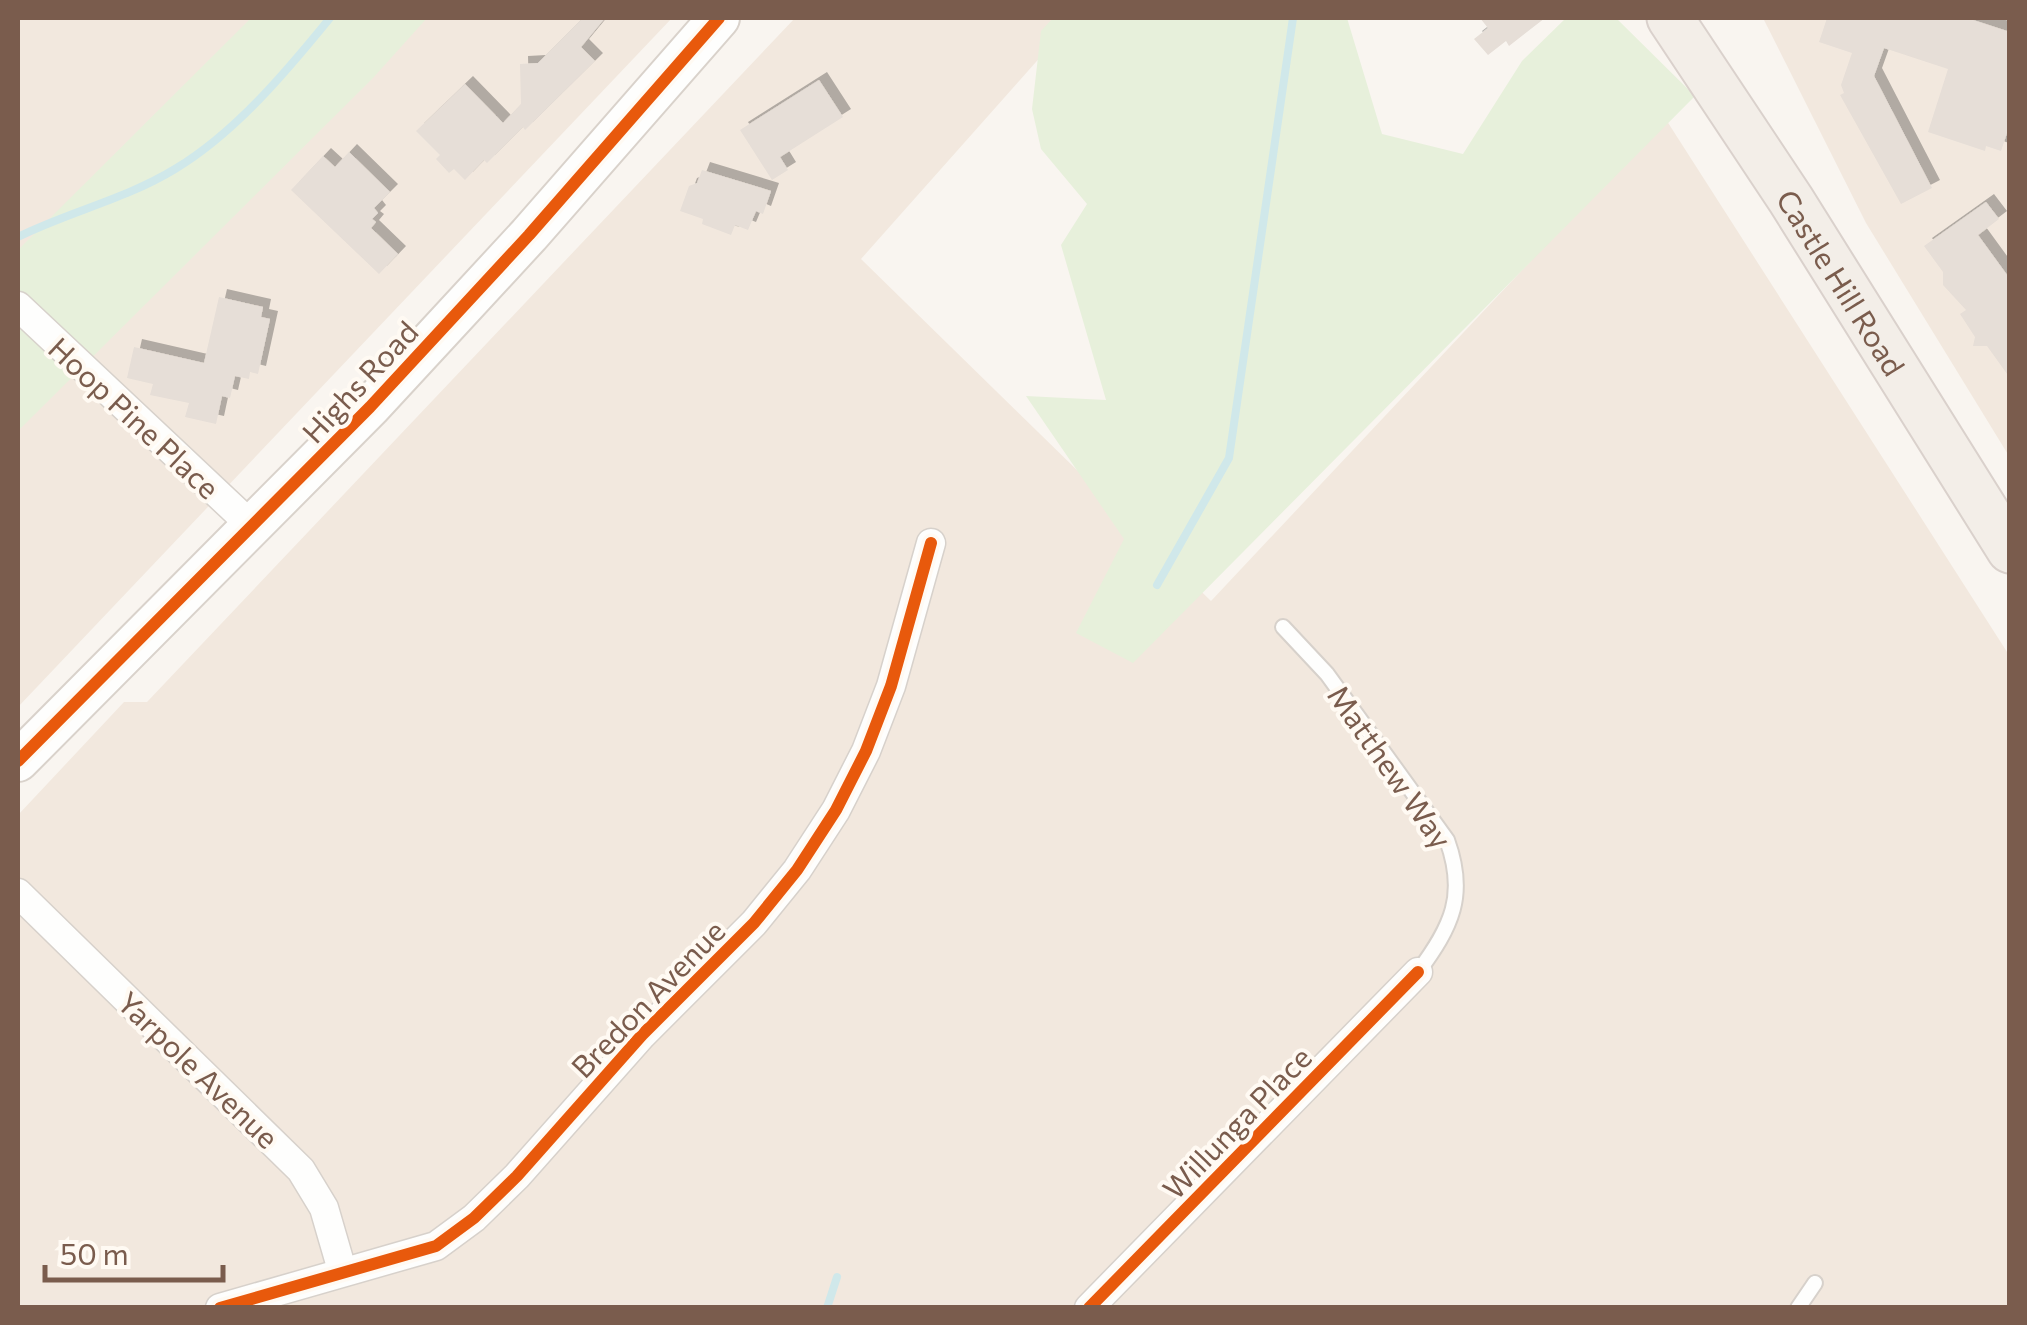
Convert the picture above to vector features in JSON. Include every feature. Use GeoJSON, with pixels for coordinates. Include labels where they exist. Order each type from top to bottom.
{"type":"FeatureCollection","features":[{"type":"Feature","properties":{"kind":"main road","name":"Castle Hill Road"},"geometry":{"type":"LineString","coordinates":[[1670,18],[1791,200],[2010,550]]}},
{"type":"Feature","properties":{"kind":"main road","name":"Castle Hill Road"},"geometry":{"type":"LineString","coordinates":[[1705,18],[2010,508]]}},
{"type":"Feature","properties":{"kind":"street","name":"Highs Road"},"geometry":{"type":"LineString","coordinates":[[18,761],[370,407],[529,235],[718,18]]}},
{"type":"Feature","properties":{"kind":"street","name":"Hoop Pine Place"},"geometry":{"type":"LineString","coordinates":[[18,306],[253,527]]}},
{"type":"Feature","properties":{"kind":"street","name":"Bredon Avenue"},"geometry":{"type":"LineString","coordinates":[[220,1308],[436,1246],[474,1218],[775,896],[836,810],[866,751],[892,686],[931,543]]}},
{"type":"Feature","properties":{"kind":"street","name":"Yarpole Avenue"},"geometry":{"type":"LineString","coordinates":[[18,893],[301,1170],[324,1208],[342,1270]]}},
{"type":"Feature","properties":{"kind":"street","name":"Willunga Place"},"geometry":{"type":"LineString","coordinates":[[1089,1308],[1418,972]]}},
{"type":"Feature","properties":{"kind":"lane","name":"Matthew Way"},"geometry":{"type":"LineString","coordinates":[[1283,626],[1327,674],[1447,840],[1457,867],[1458,891],[1444,933],[1418,972]]}},
{"type":"Feature","properties":{"kind":"lane"},"geometry":{"type":"LineString","coordinates":[[1798,1308],[1815,1283]]}},
{"type":"Feature","properties":{"kind":"shaded area"},"geometry":{"type":"Polygon","coordinates":[[[18,18],[672,18],[18,707],[18,18]]]}},
{"type":"Feature","properties":{"kind":"shaded area"},"geometry":{"type":"Polygon","coordinates":[[[795,18],[1075,18],[861,259],[1211,601],[1665,118],[2009,655],[2009,1307],[18,1307],[18,815],[124,702],[147,702],[795,18]]]}},
{"type":"Feature","properties":{"kind":"shaded area"},"geometry":{"type":"Polygon","coordinates":[[[1763,18],[2009,18],[2009,456],[1866,223],[1763,18]]]}},
{"type":"Feature","properties":{"kind":"green space"},"geometry":{"type":"Polygon","coordinates":[[[251,18],[427,18],[373,78],[18,431],[18,250],[251,18]]]}},
{"type":"Feature","properties":{"kind":"green space"},"geometry":{"type":"Polygon","coordinates":[[[1053,18],[1347,18],[1382,134],[1463,154],[1522,61],[1566,18],[1616,18],[1695,96],[1133,663],[1076,633],[1124,539],[1026,396],[1106,400],[1061,245],[1087,204],[1041,149],[1032,109],[1041,31],[1053,18]]]}},
{"type":"Feature","properties":{"kind":"building"},"geometry":{"type":"Polygon","coordinates":[[[583,18],[605,18],[581,47],[595,61],[525,130],[523,127],[465,180],[454,169],[449,173],[436,159],[440,155],[416,131],[465,84],[503,123],[521,104],[520,64],[538,63],[583,18]]]}},
{"type":"Feature","properties":{"kind":"building"},"geometry":{"type":"Polygon","coordinates":[[[1480,18],[1545,18],[1509,46],[1506,41],[1488,55],[1474,39],[1488,28],[1480,18]]]}},
{"type":"Feature","properties":{"kind":"building"},"geometry":{"type":"Polygon","coordinates":[[[1827,18],[1967,18],[2010,32],[2010,124],[2001,151],[1986,146],[1985,151],[1928,132],[1948,69],[1884,48],[1874,76],[1932,188],[1901,204],[1840,95],[1844,93],[1841,85],[1852,53],[1819,42],[1827,18]]]}},
{"type":"Feature","properties":{"kind":"building"},"geometry":{"type":"Polygon","coordinates":[[[819,80],[843,117],[780,157],[788,170],[772,180],[740,130],[819,80]]]}},
{"type":"Feature","properties":{"kind":"building"},"geometry":{"type":"Polygon","coordinates":[[[349,152],[390,192],[374,208],[378,213],[371,228],[398,254],[379,274],[291,190],[323,156],[335,167],[349,152]]]}},
{"type":"Feature","properties":{"kind":"building"},"geometry":{"type":"Polygon","coordinates":[[[702,170],[771,191],[763,214],[756,211],[748,230],[735,225],[731,235],[680,211],[689,186],[697,183],[702,170]]]}},
{"type":"Feature","properties":{"kind":"building"},"geometry":{"type":"Polygon","coordinates":[[[1986,202],[1999,219],[1978,235],[2010,279],[2010,378],[1987,346],[1973,346],[1975,337],[1960,314],[1966,310],[1943,285],[1943,272],[1924,246],[1986,202]]]}},
{"type":"Feature","properties":{"kind":"building"},"geometry":{"type":"Polygon","coordinates":[[[219,297],[263,307],[261,317],[270,319],[258,374],[250,372],[249,379],[235,376],[230,398],[222,396],[216,424],[185,417],[189,403],[150,395],[153,384],[127,378],[134,347],[204,363],[219,297]]]}},
{"type":"Feature","properties":{"kind":"waterway"},"geometry":{"type":"LineString","coordinates":[[18,237],[137,189],[197,154],[258,100],[330,18]]}},
{"type":"Feature","properties":{"kind":"waterway"},"geometry":{"type":"LineString","coordinates":[[1157,585],[1229,458],[1293,18]]}},
{"type":"Feature","properties":{"kind":"waterway"},"geometry":{"type":"LineString","coordinates":[[827,1308],[837,1277]]}},
{"type":"Feature","properties":{"kind":"cycle path"},"geometry":{"type":"LineString","coordinates":[[18,761],[370,407],[529,235],[719,18]]}},
{"type":"Feature","properties":{"kind":"cycle path"},"geometry":{"type":"LineString","coordinates":[[220,1308],[436,1246],[474,1218],[517,1176],[642,1035],[754,923],[797,870],[836,810],[866,751],[891,686],[931,543]]}},
{"type":"Feature","properties":{"kind":"cycle path"},"geometry":{"type":"LineString","coordinates":[[1089,1308],[1418,972]]}}]}
